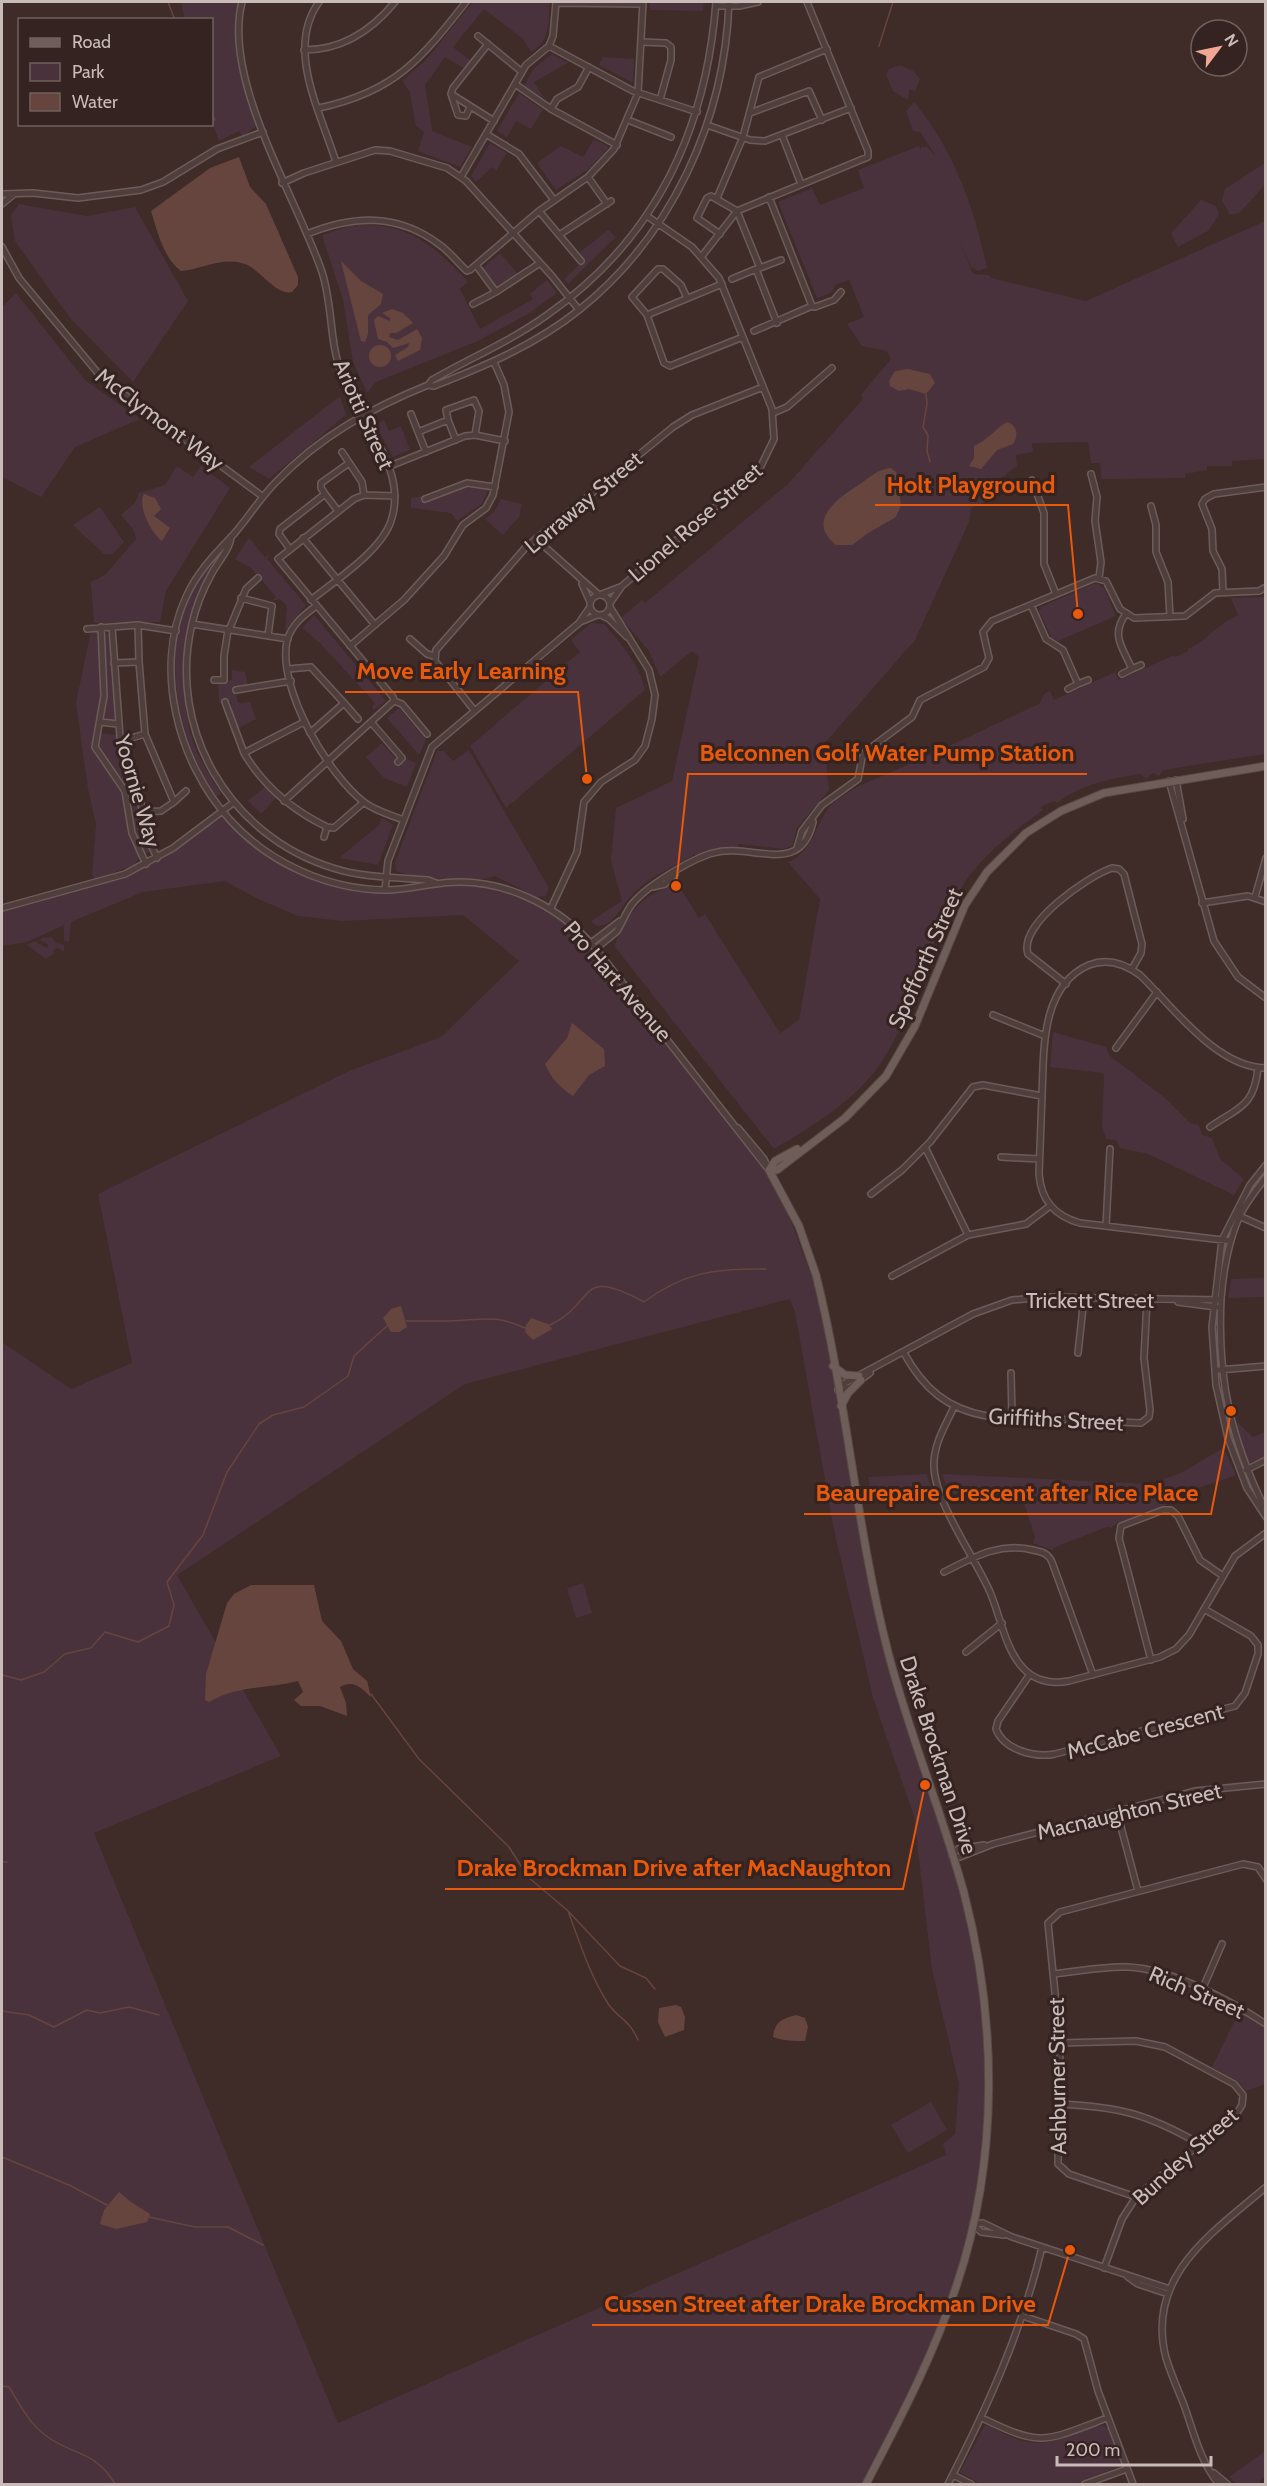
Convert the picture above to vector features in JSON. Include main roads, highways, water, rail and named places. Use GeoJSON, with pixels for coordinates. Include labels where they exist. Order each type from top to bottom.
{"type":"FeatureCollection","features":[{"type":"Feature","properties":{"kind":"main road","name":"Spofforth Street"},"geometry":{"type":"LineString","coordinates":[[769,1170],[776,1161],[805,1146],[845,1118],[886,1077],[915,1026],[956,922],[975,888],[999,858],[1042,822],[1083,801],[1127,788],[1266,766]]}},
{"type":"Feature","properties":{"kind":"main road","name":"Drake Brockman Drive"},"geometry":{"type":"LineString","coordinates":[[769,1170],[785,1197],[812,1260],[821,1295],[868,1562],[888,1653],[952,1855],[980,1964],[988,2048],[984,2156],[973,2224],[958,2282],[934,2347],[908,2405],[866,2484]]}},
{"type":"Feature","properties":{"kind":"main road"},"geometry":{"type":"LineString","coordinates":[[833,1366],[845,1375],[860,1378],[840,1406]]}},
{"type":"Feature","properties":{"kind":"water"},"geometry":{"type":"Polygon","coordinates":[[[239,157],[250,187],[266,204],[298,277],[298,285],[292,292],[280,290],[251,267],[237,262],[221,262],[181,271],[170,259],[162,244],[151,211],[210,168],[239,157]]]}},
{"type":"Feature","properties":{"kind":"water"},"geometry":{"type":"Polygon","coordinates":[[[341,261],[361,281],[383,294],[381,304],[368,315],[368,334],[365,342],[361,341],[341,261]]]}},
{"type":"Feature","properties":{"kind":"water"},"geometry":{"type":"Polygon","coordinates":[[[392,309],[403,313],[413,323],[396,333],[390,333],[389,337],[398,340],[417,329],[422,338],[420,350],[398,361],[395,355],[408,347],[409,343],[393,348],[387,342],[378,339],[374,320],[378,316],[390,321],[390,318],[382,313],[392,309]]]}},
{"type":"Feature","properties":{"kind":"water"},"geometry":{"type":"Polygon","coordinates":[[[376,345],[384,345],[391,352],[391,360],[384,367],[376,367],[369,360],[369,352],[376,345]]]}},
{"type":"Feature","properties":{"kind":"water"},"geometry":{"type":"Polygon","coordinates":[[[908,369],[930,374],[935,383],[926,394],[909,389],[899,391],[890,386],[889,381],[895,371],[908,369]]]}},
{"type":"Feature","properties":{"kind":"water"},"geometry":{"type":"Polygon","coordinates":[[[1007,422],[1016,431],[1013,444],[997,450],[981,469],[969,466],[974,458],[974,446],[1007,422]]]}},
{"type":"Feature","properties":{"kind":"water"},"geometry":{"type":"Polygon","coordinates":[[[891,468],[896,472],[901,505],[896,517],[852,545],[836,545],[827,536],[824,527],[824,519],[828,511],[841,497],[873,475],[891,468]]]}},
{"type":"Feature","properties":{"kind":"water"},"geometry":{"type":"Polygon","coordinates":[[[144,494],[155,498],[161,509],[154,516],[170,528],[162,541],[154,532],[144,512],[142,499],[144,494]]]}},
{"type":"Feature","properties":{"kind":"water"},"geometry":{"type":"Polygon","coordinates":[[[572,1023],[604,1049],[605,1066],[589,1075],[573,1096],[556,1082],[545,1064],[567,1038],[572,1023]]]}},
{"type":"Feature","properties":{"kind":"water"},"geometry":{"type":"Polygon","coordinates":[[[401,1306],[407,1327],[399,1332],[391,1332],[383,1318],[391,1309],[401,1306]]]}},
{"type":"Feature","properties":{"kind":"water"},"geometry":{"type":"Polygon","coordinates":[[[531,1318],[548,1324],[552,1329],[533,1340],[525,1332],[526,1325],[531,1318]]]}},
{"type":"Feature","properties":{"kind":"water"},"geometry":{"type":"Polygon","coordinates":[[[251,1585],[314,1585],[322,1621],[341,1641],[353,1669],[367,1681],[371,1697],[353,1684],[340,1687],[346,1703],[347,1716],[320,1706],[301,1706],[294,1700],[303,1692],[298,1681],[242,1690],[209,1702],[205,1700],[206,1674],[227,1603],[234,1594],[251,1585]]]}},
{"type":"Feature","properties":{"kind":"water"},"geometry":{"type":"Polygon","coordinates":[[[676,2005],[681,2007],[685,2017],[684,2030],[665,2037],[658,2022],[659,2008],[676,2005]]]}},
{"type":"Feature","properties":{"kind":"water"},"geometry":{"type":"Polygon","coordinates":[[[796,2015],[805,2018],[808,2027],[805,2041],[773,2037],[775,2027],[780,2022],[796,2015]]]}},
{"type":"Feature","properties":{"kind":"water"},"geometry":{"type":"Polygon","coordinates":[[[119,2192],[150,2214],[147,2222],[116,2229],[100,2224],[104,2210],[119,2192]]]}},
{"type":"Feature","properties":{"kind":"waterway"},"geometry":{"type":"LineString","coordinates":[[168,2],[174,18]]}},
{"type":"Feature","properties":{"kind":"waterway"},"geometry":{"type":"LineString","coordinates":[[879,46],[893,2]]}},
{"type":"Feature","properties":{"kind":"waterway"},"geometry":{"type":"LineString","coordinates":[[213,116],[215,120]]}},
{"type":"Feature","properties":{"kind":"waterway"},"geometry":{"type":"LineString","coordinates":[[926,394],[927,404],[923,427],[928,435],[927,451],[930,462]]}},
{"type":"Feature","properties":{"kind":"waterway"},"geometry":{"type":"LineString","coordinates":[[550,1325],[565,1316],[589,1291],[597,1287],[622,1291],[644,1302],[687,1278],[716,1271],[766,1269]]}},
{"type":"Feature","properties":{"kind":"waterway"},"geometry":{"type":"LineString","coordinates":[[406,1321],[496,1319],[525,1328]]}},
{"type":"Feature","properties":{"kind":"waterway"},"geometry":{"type":"LineString","coordinates":[[2,1675],[21,1680],[44,1672],[65,1654],[91,1648],[105,1632],[138,1642],[169,1626],[174,1605],[167,1582],[203,1535],[227,1472],[259,1424],[273,1415],[304,1407],[348,1376],[354,1356],[388,1325]]}},
{"type":"Feature","properties":{"kind":"waterway"},"geometry":{"type":"LineString","coordinates":[[371,1694],[419,1759],[509,1847],[528,1877],[567,1910],[620,1966],[646,1978],[655,1989]]}},
{"type":"Feature","properties":{"kind":"waterway"},"geometry":{"type":"LineString","coordinates":[[2,1862],[7,1862]]}},
{"type":"Feature","properties":{"kind":"waterway"},"geometry":{"type":"LineString","coordinates":[[568,1911],[596,1983],[609,2005],[628,2023],[638,2040]]}},
{"type":"Feature","properties":{"kind":"waterway"},"geometry":{"type":"LineString","coordinates":[[2,2011],[29,2015],[54,2027],[87,2010],[100,2013],[129,2007],[159,2015]]}},
{"type":"Feature","properties":{"kind":"waterway"},"geometry":{"type":"LineString","coordinates":[[2,2157],[69,2185],[107,2205]]}},
{"type":"Feature","properties":{"kind":"waterway"},"geometry":{"type":"LineString","coordinates":[[149,2217],[195,2227],[228,2227],[263,2245]]}},
{"type":"Feature","properties":{"kind":"waterway"},"geometry":{"type":"LineString","coordinates":[[2,2386],[9,2387],[39,2430],[55,2442],[91,2459],[107,2473],[115,2484]]}},
{"type":"Feature","properties":{"kind":"place","name":"Holt Playground"},"geometry":{"type":"Point","coordinates":[1078,614]}},
{"type":"Feature","properties":{"kind":"place","name":"Move Early Learning"},"geometry":{"type":"Point","coordinates":[587,779]}},
{"type":"Feature","properties":{"kind":"place","name":"Belconnen Golf Water Pump Station"},"geometry":{"type":"Point","coordinates":[676,886]}},
{"type":"Feature","properties":{"kind":"place","name":"Beaurepaire Crescent after Rice Place"},"geometry":{"type":"Point","coordinates":[1231,1411]}},
{"type":"Feature","properties":{"kind":"place","name":"Drake Brockman Drive after MacNaughton"},"geometry":{"type":"Point","coordinates":[925,1785]}},
{"type":"Feature","properties":{"kind":"place","name":"Cussen Street after Drake Brockman Drive"},"geometry":{"type":"Point","coordinates":[1070,2250]}}]}
